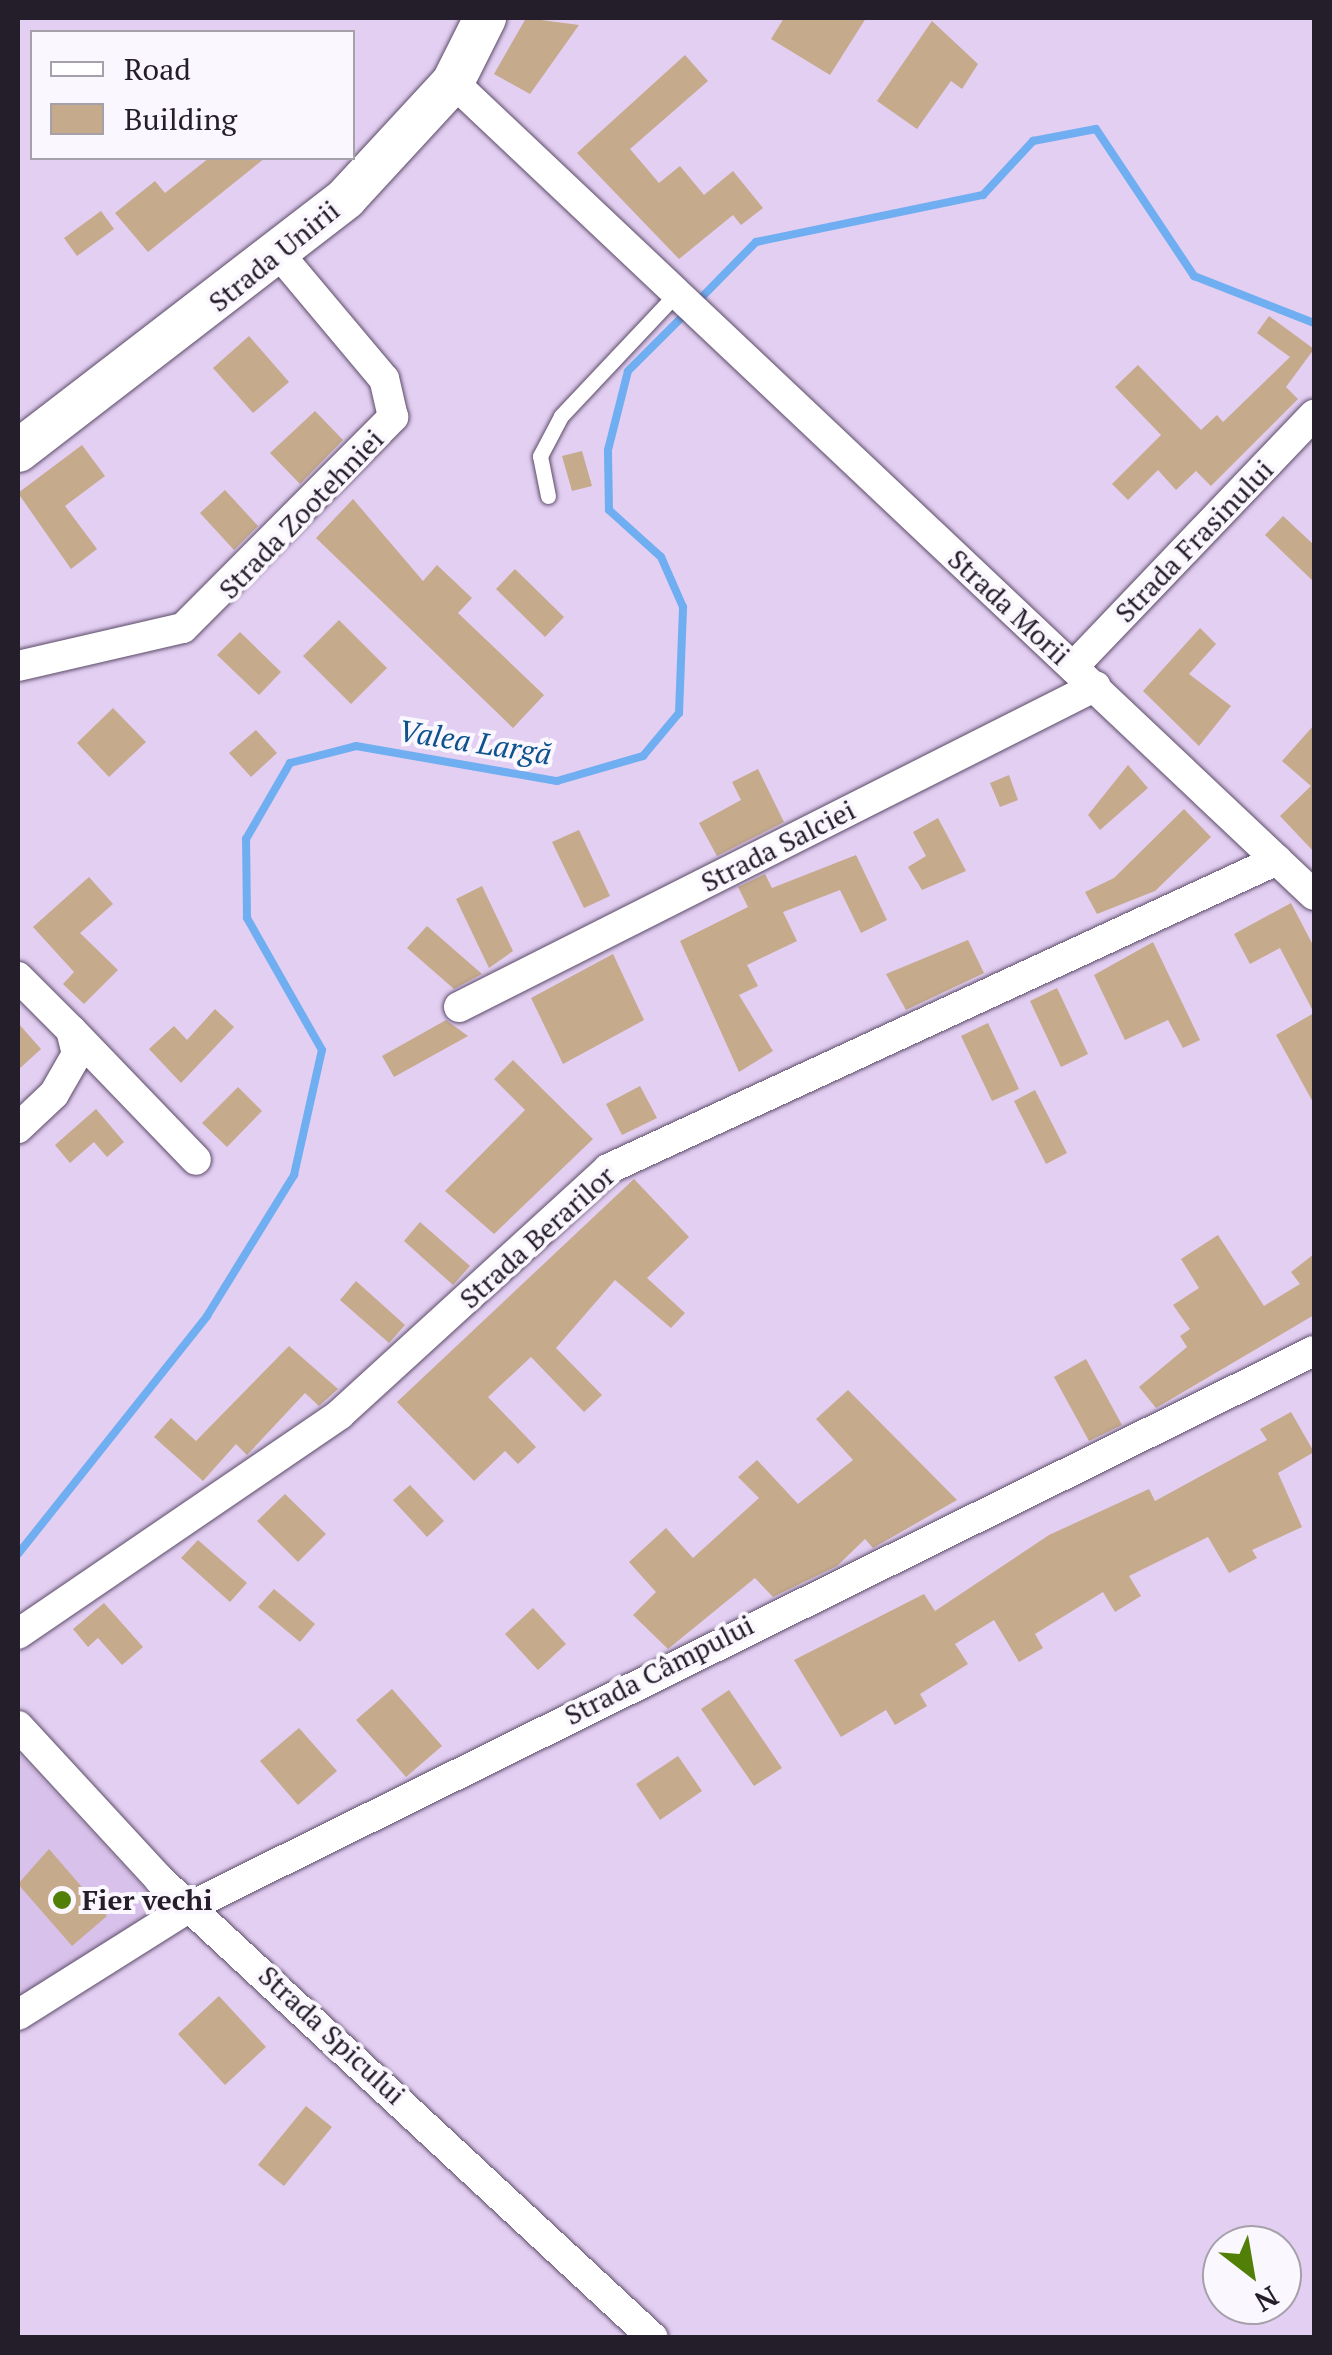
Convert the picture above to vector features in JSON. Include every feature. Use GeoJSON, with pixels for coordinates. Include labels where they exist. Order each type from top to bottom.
{"type":"FeatureCollection","features":[{"type":"Feature","properties":{"kind":"main road","name":"Strada Unirii"},"geometry":{"type":"LineString","coordinates":[[18,451],[280,255],[453,82],[485,18]]}},
{"type":"Feature","properties":{"kind":"street","name":"Strada Morii"},"geometry":{"type":"LineString","coordinates":[[453,82],[1314,895]]}},
{"type":"Feature","properties":{"kind":"street","name":"Strada Zootehniei"},"geometry":{"type":"LineString","coordinates":[[18,666],[183,628],[392,416],[384,379],[280,255]]}},
{"type":"Feature","properties":{"kind":"street","name":"Strada Frasinului"},"geometry":{"type":"LineString","coordinates":[[1085,676],[1314,414]]}},
{"type":"Feature","properties":{"kind":"street","name":"Strada Salciei"},"geometry":{"type":"LineString","coordinates":[[459,1007],[1085,676]]}},
{"type":"Feature","properties":{"kind":"street","name":"Strada Berarilor"},"geometry":{"type":"LineString","coordinates":[[18,1634],[340,1414],[608,1169],[1277,860]]}},
{"type":"Feature","properties":{"kind":"street"},"geometry":{"type":"LineString","coordinates":[[18,978],[196,1160]]}},
{"type":"Feature","properties":{"kind":"street"},"geometry":{"type":"LineString","coordinates":[[18,1128],[70,1072],[71,1030]]}},
{"type":"Feature","properties":{"kind":"street","name":"Strada Câmpului"},"geometry":{"type":"LineString","coordinates":[[18,2015],[194,1905],[1314,1352]]}},
{"type":"Feature","properties":{"kind":"street","name":"Strada Spicului"},"geometry":{"type":"LineString","coordinates":[[18,1726],[194,1905],[653,2338]]}},
{"type":"Feature","properties":{"kind":"lane"},"geometry":{"type":"LineString","coordinates":[[548,496],[540,456],[562,416],[687,305]]}},
{"type":"Feature","properties":{"kind":"shaded area"},"geometry":{"type":"Polygon","coordinates":[[[18,1753],[164,1909],[18,1998],[18,1753]]]}},
{"type":"Feature","properties":{"kind":"building"},"geometry":{"type":"Polygon","coordinates":[[[526,18],[579,25],[530,94],[494,74],[526,18]]]}},
{"type":"Feature","properties":{"kind":"building"},"geometry":{"type":"Polygon","coordinates":[[[784,18],[866,18],[830,75],[771,39],[784,18]]]}},
{"type":"Feature","properties":{"kind":"building"},"geometry":{"type":"Polygon","coordinates":[[[932,21],[978,64],[962,89],[951,81],[917,129],[877,101],[932,21]]]}},
{"type":"Feature","properties":{"kind":"building"},"geometry":{"type":"Polygon","coordinates":[[[685,55],[708,81],[630,149],[659,183],[680,166],[704,195],[733,171],[763,208],[741,225],[733,215],[679,259],[577,153],[685,55]]]}},
{"type":"Feature","properties":{"kind":"building"},"geometry":{"type":"Polygon","coordinates":[[[206,160],[263,160],[148,252],[115,213],[155,181],[165,193],[206,160]]]}},
{"type":"Feature","properties":{"kind":"building"},"geometry":{"type":"Polygon","coordinates":[[[101,211],[114,229],[77,256],[64,238],[101,211]]]}},
{"type":"Feature","properties":{"kind":"building"},"geometry":{"type":"Polygon","coordinates":[[[1269,316],[1314,349],[1286,387],[1298,399],[1211,486],[1196,471],[1176,490],[1158,470],[1128,500],[1112,484],[1161,435],[1115,387],[1138,365],[1201,430],[1217,415],[1223,422],[1290,357],[1257,333],[1269,316]]]}},
{"type":"Feature","properties":{"kind":"building"},"geometry":{"type":"Polygon","coordinates":[[[249,336],[289,382],[253,413],[213,368],[249,336]]]}},
{"type":"Feature","properties":{"kind":"building"},"geometry":{"type":"Polygon","coordinates":[[[315,411],[343,440],[300,484],[270,453],[315,411]]]}},
{"type":"Feature","properties":{"kind":"building"},"geometry":{"type":"Polygon","coordinates":[[[82,445],[105,476],[65,506],[97,549],[71,569],[18,493],[82,445]]]}},
{"type":"Feature","properties":{"kind":"building"},"geometry":{"type":"Polygon","coordinates":[[[582,451],[592,486],[572,491],[562,456],[582,451]]]}},
{"type":"Feature","properties":{"kind":"building"},"geometry":{"type":"Polygon","coordinates":[[[225,490],[258,526],[234,550],[200,513],[225,490]]]}},
{"type":"Feature","properties":{"kind":"building"},"geometry":{"type":"Polygon","coordinates":[[[353,499],[423,581],[437,565],[472,598],[458,613],[544,695],[513,728],[316,538],[353,499]]]}},
{"type":"Feature","properties":{"kind":"building"},"geometry":{"type":"Polygon","coordinates":[[[1283,516],[1314,545],[1314,582],[1265,535],[1283,516]]]}},
{"type":"Feature","properties":{"kind":"building"},"geometry":{"type":"Polygon","coordinates":[[[515,569],[564,617],[545,637],[496,589],[515,569]]]}},
{"type":"Feature","properties":{"kind":"building"},"geometry":{"type":"Polygon","coordinates":[[[339,620],[387,668],[351,704],[303,656],[339,620]]]}},
{"type":"Feature","properties":{"kind":"building"},"geometry":{"type":"Polygon","coordinates":[[[1200,628],[1216,644],[1189,674],[1231,706],[1199,746],[1143,691],[1200,628]]]}},
{"type":"Feature","properties":{"kind":"building"},"geometry":{"type":"Polygon","coordinates":[[[240,632],[281,672],[259,695],[217,655],[240,632]]]}},
{"type":"Feature","properties":{"kind":"building"},"geometry":{"type":"Polygon","coordinates":[[[113,708],[146,742],[109,777],[77,743],[113,708]]]}},
{"type":"Feature","properties":{"kind":"building"},"geometry":{"type":"Polygon","coordinates":[[[1314,725],[1314,852],[1280,816],[1311,786],[1282,761],[1314,725]]]}},
{"type":"Feature","properties":{"kind":"building"},"geometry":{"type":"Polygon","coordinates":[[[256,730],[277,753],[251,777],[229,753],[256,730]]]}},
{"type":"Feature","properties":{"kind":"building"},"geometry":{"type":"Polygon","coordinates":[[[1128,765],[1148,788],[1100,830],[1088,815],[1128,765]]]}},
{"type":"Feature","properties":{"kind":"building"},"geometry":{"type":"Polygon","coordinates":[[[758,769],[784,822],[717,856],[699,823],[741,800],[732,782],[758,769]]]}},
{"type":"Feature","properties":{"kind":"building"},"geometry":{"type":"Polygon","coordinates":[[[1009,775],[1018,800],[1000,807],[990,783],[1009,775]]]}},
{"type":"Feature","properties":{"kind":"building"},"geometry":{"type":"Polygon","coordinates":[[[1184,809],[1211,837],[1155,891],[1097,914],[1085,892],[1114,878],[1184,809]]]}},
{"type":"Feature","properties":{"kind":"building"},"geometry":{"type":"Polygon","coordinates":[[[938,818],[966,871],[922,890],[908,867],[926,856],[913,832],[938,818]]]}},
{"type":"Feature","properties":{"kind":"building"},"geometry":{"type":"Polygon","coordinates":[[[579,830],[610,896],[584,908],[552,842],[579,830]]]}},
{"type":"Feature","properties":{"kind":"building"},"geometry":{"type":"Polygon","coordinates":[[[856,855],[887,920],[861,933],[840,890],[783,912],[797,941],[747,965],[758,986],[739,995],[773,1051],[739,1072],[680,941],[748,907],[738,887],[765,874],[772,888],[856,855]]]}},
{"type":"Feature","properties":{"kind":"building"},"geometry":{"type":"Polygon","coordinates":[[[89,877],[113,904],[80,933],[118,970],[84,1004],[63,984],[74,972],[33,927],[89,877]]]}},
{"type":"Feature","properties":{"kind":"building"},"geometry":{"type":"Polygon","coordinates":[[[482,886],[513,951],[489,968],[456,899],[482,886]]]}},
{"type":"Feature","properties":{"kind":"building"},"geometry":{"type":"Polygon","coordinates":[[[1291,903],[1314,947],[1314,1013],[1280,948],[1250,964],[1234,934],[1291,903]]]}},
{"type":"Feature","properties":{"kind":"building"},"geometry":{"type":"Polygon","coordinates":[[[427,926],[482,974],[454,989],[407,948],[427,926]]]}},
{"type":"Feature","properties":{"kind":"building"},"geometry":{"type":"Polygon","coordinates":[[[968,940],[984,973],[906,1010],[886,974],[968,940]]]}},
{"type":"Feature","properties":{"kind":"building"},"geometry":{"type":"Polygon","coordinates":[[[1153,942],[1200,1040],[1183,1048],[1168,1020],[1125,1040],[1094,975],[1153,942]]]}},
{"type":"Feature","properties":{"kind":"building"},"geometry":{"type":"Polygon","coordinates":[[[613,954],[644,1020],[563,1064],[531,998],[613,954]]]}},
{"type":"Feature","properties":{"kind":"building"},"geometry":{"type":"Polygon","coordinates":[[[1057,988],[1088,1054],[1061,1067],[1030,1001],[1057,988]]]}},
{"type":"Feature","properties":{"kind":"building"},"geometry":{"type":"Polygon","coordinates":[[[215,1009],[234,1027],[181,1083],[149,1049],[174,1026],[187,1040],[215,1009]]]}},
{"type":"Feature","properties":{"kind":"building"},"geometry":{"type":"Polygon","coordinates":[[[1314,1013],[1314,1104],[1276,1035],[1314,1013]]]}},
{"type":"Feature","properties":{"kind":"building"},"geometry":{"type":"Polygon","coordinates":[[[446,1020],[468,1036],[394,1077],[382,1056],[446,1020]]]}},
{"type":"Feature","properties":{"kind":"building"},"geometry":{"type":"Polygon","coordinates":[[[18,1023],[41,1049],[18,1070],[18,1023]]]}},
{"type":"Feature","properties":{"kind":"building"},"geometry":{"type":"Polygon","coordinates":[[[988,1023],[1019,1089],[992,1101],[961,1036],[988,1023]]]}},
{"type":"Feature","properties":{"kind":"building"},"geometry":{"type":"Polygon","coordinates":[[[513,1060],[593,1139],[494,1234],[445,1191],[525,1110],[494,1079],[513,1060]]]}},
{"type":"Feature","properties":{"kind":"building"},"geometry":{"type":"Polygon","coordinates":[[[640,1086],[657,1118],[622,1135],[606,1104],[640,1086]]]}},
{"type":"Feature","properties":{"kind":"building"},"geometry":{"type":"Polygon","coordinates":[[[238,1087],[262,1111],[227,1147],[202,1123],[238,1087]]]}},
{"type":"Feature","properties":{"kind":"building"},"geometry":{"type":"Polygon","coordinates":[[[1035,1090],[1067,1153],[1046,1164],[1014,1101],[1035,1090]]]}},
{"type":"Feature","properties":{"kind":"building"},"geometry":{"type":"Polygon","coordinates":[[[96,1109],[124,1142],[107,1157],[94,1142],[70,1163],[55,1145],[96,1109]]]}},
{"type":"Feature","properties":{"kind":"building"},"geometry":{"type":"Polygon","coordinates":[[[634,1179],[689,1237],[647,1278],[685,1313],[671,1328],[615,1280],[556,1348],[602,1395],[584,1412],[531,1357],[488,1397],[536,1447],[518,1464],[505,1451],[474,1481],[397,1402],[634,1179]]]}},
{"type":"Feature","properties":{"kind":"building"},"geometry":{"type":"Polygon","coordinates":[[[420,1222],[470,1266],[453,1285],[404,1241],[420,1222]]]}},
{"type":"Feature","properties":{"kind":"building"},"geometry":{"type":"Polygon","coordinates":[[[1218,1235],[1264,1306],[1300,1284],[1291,1272],[1314,1254],[1314,1315],[1156,1408],[1139,1387],[1187,1347],[1180,1336],[1190,1329],[1173,1305],[1199,1288],[1181,1259],[1218,1235]]]}},
{"type":"Feature","properties":{"kind":"building"},"geometry":{"type":"Polygon","coordinates":[[[356,1281],[405,1325],[389,1343],[340,1300],[356,1281]]]}},
{"type":"Feature","properties":{"kind":"building"},"geometry":{"type":"Polygon","coordinates":[[[289,1346],[338,1389],[319,1406],[305,1393],[247,1455],[236,1444],[203,1481],[154,1437],[171,1418],[196,1441],[289,1346]]]}},
{"type":"Feature","properties":{"kind":"building"},"geometry":{"type":"Polygon","coordinates":[[[1086,1359],[1122,1425],[1089,1441],[1054,1377],[1086,1359]]]}},
{"type":"Feature","properties":{"kind":"building"},"geometry":{"type":"Polygon","coordinates":[[[848,1390],[957,1500],[873,1548],[865,1539],[837,1566],[773,1597],[755,1578],[668,1649],[633,1615],[656,1592],[629,1562],[666,1528],[693,1558],[759,1498],[738,1477],[757,1460],[798,1504],[853,1460],[816,1419],[848,1390]]]}},
{"type":"Feature","properties":{"kind":"building"},"geometry":{"type":"Polygon","coordinates":[[[1291,1412],[1314,1452],[1278,1473],[1302,1527],[1252,1550],[1257,1558],[1229,1573],[1208,1537],[1129,1576],[1141,1596],[1115,1612],[1103,1592],[1035,1634],[1043,1648],[1019,1662],[994,1620],[955,1644],[968,1664],[920,1694],[927,1706],[895,1725],[886,1710],[841,1737],[794,1660],[924,1594],[935,1611],[1049,1535],[1149,1489],[1155,1501],[1267,1440],[1260,1429],[1291,1412]]]}},
{"type":"Feature","properties":{"kind":"building"},"geometry":{"type":"Polygon","coordinates":[[[410,1485],[444,1521],[427,1537],[393,1500],[410,1485]]]}},
{"type":"Feature","properties":{"kind":"building"},"geometry":{"type":"Polygon","coordinates":[[[285,1494],[326,1534],[298,1562],[257,1521],[285,1494]]]}},
{"type":"Feature","properties":{"kind":"building"},"geometry":{"type":"Polygon","coordinates":[[[198,1540],[247,1583],[230,1602],[181,1558],[198,1540]]]}},
{"type":"Feature","properties":{"kind":"building"},"geometry":{"type":"Polygon","coordinates":[[[274,1589],[315,1624],[300,1642],[258,1607],[274,1589]]]}},
{"type":"Feature","properties":{"kind":"building"},"geometry":{"type":"Polygon","coordinates":[[[104,1603],[143,1647],[122,1665],[98,1638],[88,1647],[73,1629],[104,1603]]]}},
{"type":"Feature","properties":{"kind":"building"},"geometry":{"type":"Polygon","coordinates":[[[533,1608],[566,1644],[538,1670],[505,1634],[533,1608]]]}},
{"type":"Feature","properties":{"kind":"building"},"geometry":{"type":"Polygon","coordinates":[[[392,1689],[442,1746],[406,1777],[356,1720],[392,1689]]]}},
{"type":"Feature","properties":{"kind":"building"},"geometry":{"type":"Polygon","coordinates":[[[729,1690],[782,1768],[754,1786],[701,1709],[729,1690]]]}},
{"type":"Feature","properties":{"kind":"building"},"geometry":{"type":"Polygon","coordinates":[[[299,1728],[337,1771],[298,1805],[260,1761],[299,1728]]]}},
{"type":"Feature","properties":{"kind":"building"},"geometry":{"type":"Polygon","coordinates":[[[678,1756],[702,1791],[660,1820],[636,1784],[678,1756]]]}},
{"type":"Feature","properties":{"kind":"building","name":"Fier vechi"},"geometry":{"type":"Polygon","coordinates":[[[49,1849],[107,1916],[72,1946],[18,1884],[49,1849]]]}},
{"type":"Feature","properties":{"kind":"building"},"geometry":{"type":"Polygon","coordinates":[[[219,1996],[266,2047],[225,2085],[178,2034],[219,1996]]]}},
{"type":"Feature","properties":{"kind":"building"},"geometry":{"type":"Polygon","coordinates":[[[306,2106],[332,2127],[284,2186],[258,2165],[306,2106]]]}},
{"type":"Feature","properties":{"kind":"waterway","name":"Valea Largă"},"geometry":{"type":"LineString","coordinates":[[697,302],[756,242],[983,195],[1033,141],[1096,129],[1194,276],[1314,323]]}},
{"type":"Feature","properties":{"kind":"waterway","name":"Valea Largă"},"geometry":{"type":"LineString","coordinates":[[18,1554],[207,1316],[294,1175],[322,1050],[247,918],[246,839],[290,763],[356,746],[557,781],[643,756],[679,713],[683,607],[661,557],[609,510],[608,450],[628,371],[687,312]]}},
{"type":"Feature","properties":{"kind":"place","name":"Fier vechi"},"geometry":{"type":"Point","coordinates":[62,1900]}}]}
